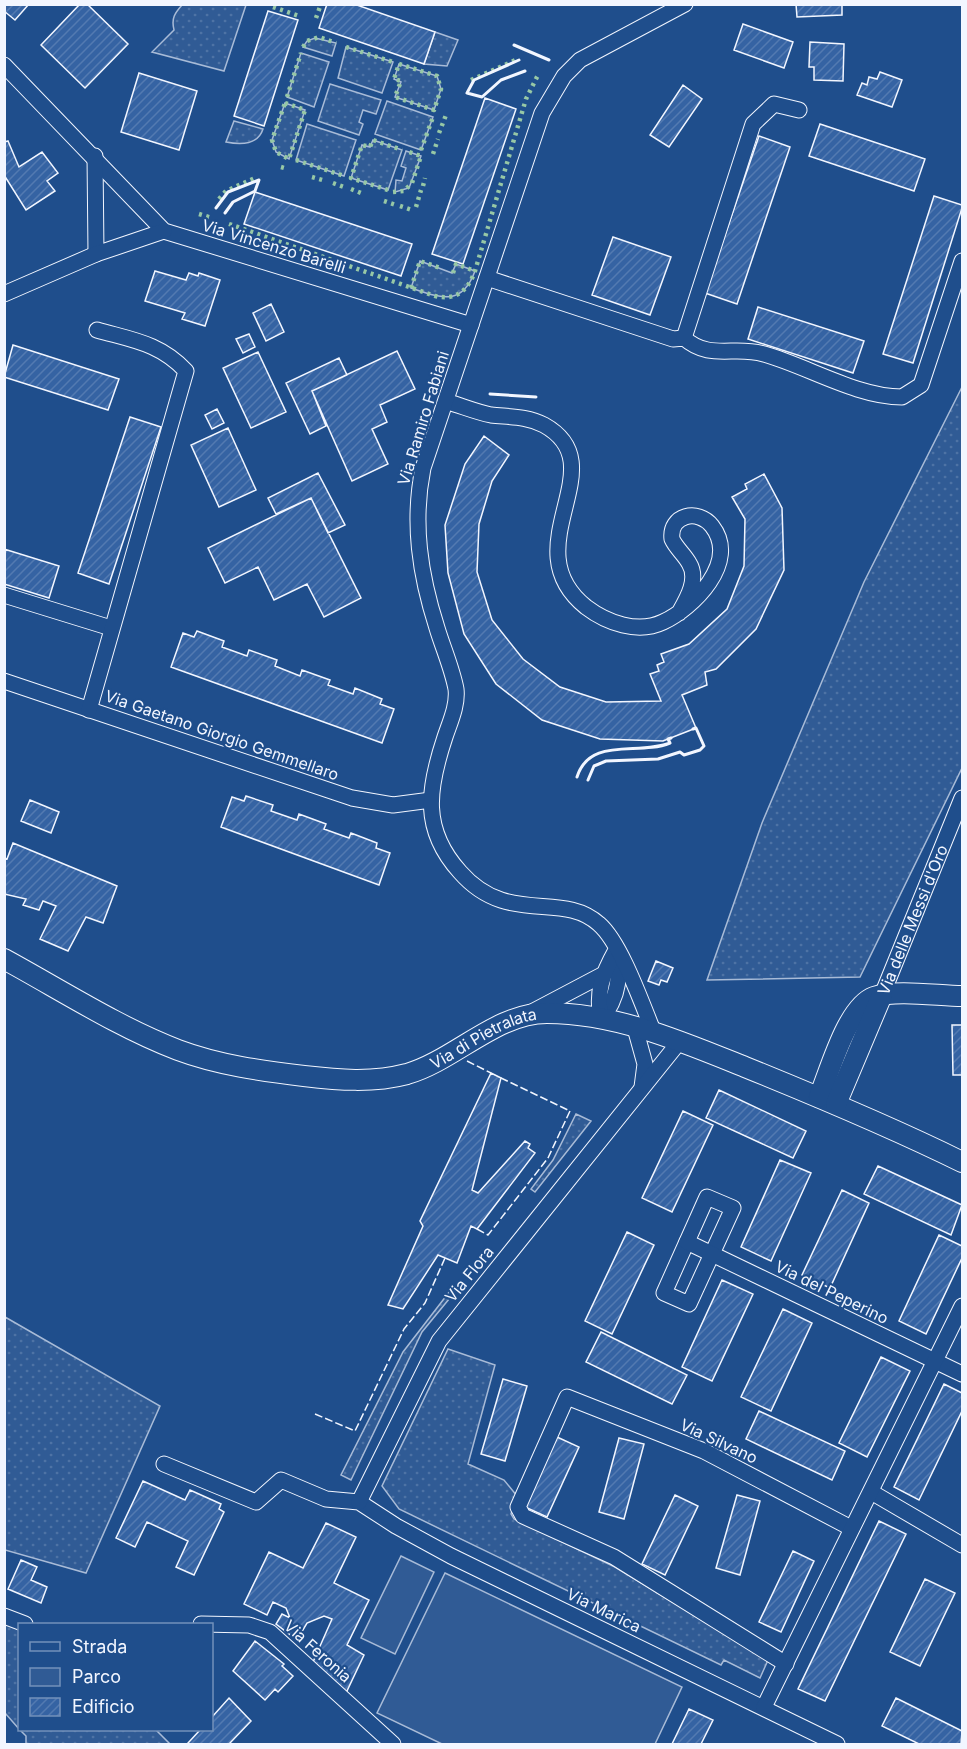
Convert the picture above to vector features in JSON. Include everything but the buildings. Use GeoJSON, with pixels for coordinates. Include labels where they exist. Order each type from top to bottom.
{"type":"FeatureCollection","features":[{"type":"Feature","properties":{"kind":"street","name":"Via Ramiro Fabiani"},"geometry":{"type":"LineString","coordinates":[[645,1030],[616,950],[605,929],[584,915],[517,906],[484,895],[460,873],[445,853],[433,826],[430,800],[435,771],[455,708],[456,690],[429,604],[420,563],[416,521],[417,496],[423,468],[448,402],[471,325],[542,113],[564,76],[592,52],[685,4]]}},
{"type":"Feature","properties":{"kind":"street","name":"Via Vincenzo Barelli"},"geometry":{"type":"LineString","coordinates":[[4,65],[164,231],[471,325]]}},
{"type":"Feature","properties":{"kind":"street"},"geometry":{"type":"LineString","coordinates":[[684,338],[753,124],[774,104],[800,110]]}},
{"type":"Feature","properties":{"kind":"street"},"geometry":{"type":"LineString","coordinates":[[94,156],[96,254]]}},
{"type":"Feature","properties":{"kind":"street"},"geometry":{"type":"LineString","coordinates":[[4,294],[96,254],[164,231]]}},
{"type":"Feature","properties":{"kind":"street"},"geometry":{"type":"LineString","coordinates":[[487,278],[673,339],[684,338],[695,348],[708,351],[765,354],[875,393],[902,397],[921,385],[963,261]]}},
{"type":"Feature","properties":{"kind":"street"},"geometry":{"type":"LineString","coordinates":[[89,710],[186,371],[172,356],[159,348],[97,330]]}},
{"type":"Feature","properties":{"kind":"street"},"geometry":{"type":"LineString","coordinates":[[448,402],[490,414],[534,420],[561,439],[571,458],[572,470],[556,553],[566,582],[584,605],[610,622],[638,627],[660,624],[680,614],[708,586],[719,557],[713,528],[698,516],[681,518],[671,534],[675,545],[689,563],[693,575],[690,592],[680,614]]}},
{"type":"Feature","properties":{"kind":"street"},"geometry":{"type":"LineString","coordinates":[[4,595],[111,628]]}},
{"type":"Feature","properties":{"kind":"street","name":"Via Gaetano Giorgio Gemmellaro"},"geometry":{"type":"LineString","coordinates":[[4,681],[352,798],[393,805],[430,800]]}},
{"type":"Feature","properties":{"kind":"street","name":"Via delle Messi d'Oro"},"geometry":{"type":"LineString","coordinates":[[882,995],[963,798]]}},
{"type":"Feature","properties":{"kind":"street","name":"Via Ramiro Fabiani"},"geometry":{"type":"LineString","coordinates":[[601,1020],[610,1007],[618,981],[616,950]]}},
{"type":"Feature","properties":{"kind":"street"},"geometry":{"type":"LineString","coordinates":[[601,1020],[598,995],[602,975],[616,950]]}},
{"type":"Feature","properties":{"kind":"street","name":"Via di Pietralata"},"geometry":{"type":"LineString","coordinates":[[4,959],[118,1022],[178,1050],[247,1068],[322,1078],[362,1080],[408,1073],[527,1015],[549,1013],[601,1020],[680,1041],[828,1100],[963,1162]]}},
{"type":"Feature","properties":{"kind":"street"},"geometry":{"type":"LineString","coordinates":[[527,1015],[602,975]]}},
{"type":"Feature","properties":{"kind":"street"},"geometry":{"type":"LineString","coordinates":[[828,1100],[882,995],[963,996]]}},
{"type":"Feature","properties":{"kind":"street"},"geometry":{"type":"LineString","coordinates":[[641,1090],[645,1064],[645,1030]]}},
{"type":"Feature","properties":{"kind":"street","name":"Via Flora"},"geometry":{"type":"LineString","coordinates":[[359,1502],[439,1341],[680,1041]]}},
{"type":"Feature","properties":{"kind":"street"},"geometry":{"type":"LineString","coordinates":[[707,1197],[733,1208],[712,1254],[689,1304],[664,1293],[707,1197]]}},
{"type":"Feature","properties":{"kind":"street","name":"Via del Peperino"},"geometry":{"type":"LineString","coordinates":[[687,1242],[963,1374]]}},
{"type":"Feature","properties":{"kind":"street"},"geometry":{"type":"LineString","coordinates":[[764,1707],[851,1528],[873,1493],[963,1306]]}},
{"type":"Feature","properties":{"kind":"street","name":"Via Silvano"},"geometry":{"type":"LineString","coordinates":[[786,1664],[614,1557],[523,1516],[518,1507],[567,1397],[704,1451],[851,1528]]}},
{"type":"Feature","properties":{"kind":"street"},"geometry":{"type":"LineString","coordinates":[[164,1464],[256,1502],[281,1480],[326,1499],[359,1502]]}},
{"type":"Feature","properties":{"kind":"street"},"geometry":{"type":"LineString","coordinates":[[873,1493],[963,1545]]}},
{"type":"Feature","properties":{"kind":"street","name":"Via Marica"},"geometry":{"type":"LineString","coordinates":[[359,1502],[396,1526],[451,1556],[837,1744]]}},
{"type":"Feature","properties":{"kind":"street"},"geometry":{"type":"LineString","coordinates":[[4,1616],[22,1623]]}},
{"type":"Feature","properties":{"kind":"street","name":"Via Feronia"},"geometry":{"type":"LineString","coordinates":[[213,1624],[249,1625],[270,1632],[393,1744]]}},
{"type":"Feature","properties":{"kind":"green space"},"geometry":{"type":"Polygon","coordinates":[[[182,5],[246,5],[224,71],[152,52],[174,30],[174,16],[182,5]]]}},
{"type":"Feature","properties":{"kind":"green space"},"geometry":{"type":"Polygon","coordinates":[[[435,32],[458,40],[447,66],[424,64],[435,32]]]}},
{"type":"Feature","properties":{"kind":"green space"},"geometry":{"type":"Polygon","coordinates":[[[315,38],[336,43],[332,56],[303,47],[307,41],[315,38]]]}},
{"type":"Feature","properties":{"kind":"green space"},"geometry":{"type":"Polygon","coordinates":[[[346,47],[393,62],[382,93],[338,78],[346,47]]]}},
{"type":"Feature","properties":{"kind":"green space"},"geometry":{"type":"Polygon","coordinates":[[[301,53],[329,62],[314,107],[287,97],[301,53]]]}},
{"type":"Feature","properties":{"kind":"green space"},"geometry":{"type":"Polygon","coordinates":[[[399,64],[437,76],[441,89],[434,110],[395,97],[401,82],[394,79],[399,64]]]}},
{"type":"Feature","properties":{"kind":"green space"},"geometry":{"type":"Polygon","coordinates":[[[330,84],[381,100],[376,114],[363,110],[359,122],[363,124],[359,135],[318,121],[330,84]]]}},
{"type":"Feature","properties":{"kind":"green space"},"geometry":{"type":"Polygon","coordinates":[[[387,101],[433,117],[421,150],[375,134],[387,101]]]}},
{"type":"Feature","properties":{"kind":"green space"},"geometry":{"type":"Polygon","coordinates":[[[285,103],[305,110],[289,159],[276,152],[272,140],[285,103]]]}},
{"type":"Feature","properties":{"kind":"green space"},"geometry":{"type":"Polygon","coordinates":[[[234,121],[263,129],[257,138],[248,143],[226,142],[234,121]]]}},
{"type":"Feature","properties":{"kind":"green space"},"geometry":{"type":"Polygon","coordinates":[[[307,124],[356,140],[344,176],[296,160],[307,124]]]}},
{"type":"Feature","properties":{"kind":"green space"},"geometry":{"type":"Polygon","coordinates":[[[373,140],[402,150],[388,190],[351,178],[362,145],[370,147],[373,140]]]}},
{"type":"Feature","properties":{"kind":"green space"},"geometry":{"type":"Polygon","coordinates":[[[406,151],[421,156],[409,188],[395,192],[396,180],[402,181],[406,168],[401,166],[406,151]]]}},
{"type":"Feature","properties":{"kind":"green space"},"geometry":{"type":"Polygon","coordinates":[[[420,261],[452,273],[456,264],[475,271],[464,290],[457,295],[441,297],[411,288],[420,261]]]}},
{"type":"Feature","properties":{"kind":"green space"},"geometry":{"type":"Polygon","coordinates":[[[962,387],[962,768],[860,977],[707,980],[762,823],[864,582],[962,387]]]}},
{"type":"Feature","properties":{"kind":"green space"},"geometry":{"type":"Polygon","coordinates":[[[576,1114],[591,1121],[535,1192],[531,1189],[553,1160],[576,1114]]]}},
{"type":"Feature","properties":{"kind":"green space"},"geometry":{"type":"Polygon","coordinates":[[[450,1291],[454,1293],[422,1332],[351,1480],[341,1475],[403,1352],[450,1291]]]}},
{"type":"Feature","properties":{"kind":"green space"},"geometry":{"type":"Polygon","coordinates":[[[5,1317],[160,1406],[86,1573],[5,1550],[5,1317]]]}},
{"type":"Feature","properties":{"kind":"green space"},"geometry":{"type":"Polygon","coordinates":[[[448,1349],[495,1365],[468,1464],[504,1480],[517,1496],[511,1514],[514,1519],[615,1567],[768,1660],[760,1678],[724,1660],[721,1665],[399,1509],[382,1486],[448,1349]]]}},
{"type":"Feature","properties":{"kind":"green space"},"geometry":{"type":"Polygon","coordinates":[[[401,1556],[434,1572],[395,1654],[361,1638],[401,1556]]]}},
{"type":"Feature","properties":{"kind":"green space"},"geometry":{"type":"Polygon","coordinates":[[[445,1573],[682,1687],[655,1744],[442,1744],[377,1713],[445,1573]]]}},
{"type":"Feature","properties":{"kind":"green space"},"geometry":{"type":"Polygon","coordinates":[[[5,1624],[18,1627],[18,1728],[5,1713],[5,1624]]]}},
{"type":"Feature","properties":{"kind":"green space"},"geometry":{"type":"Polygon","coordinates":[[[21,1731],[157,1731],[170,1744],[26,1744],[26,1736],[21,1731]]]}},
{"type":"Feature","properties":{"kind":"hedge"},"geometry":{"type":"LineString","coordinates":[[316,18],[321,4]]}},
{"type":"Feature","properties":{"kind":"hedge"},"geometry":{"type":"LineString","coordinates":[[273,7],[299,16]]}},
{"type":"Feature","properties":{"kind":"hedge"},"geometry":{"type":"LineString","coordinates":[[303,47],[307,41],[319,37],[336,43]]}},
{"type":"Feature","properties":{"kind":"hedge"},"geometry":{"type":"LineString","coordinates":[[346,47],[393,62]]}},
{"type":"Feature","properties":{"kind":"hedge"},"geometry":{"type":"LineString","coordinates":[[287,97],[301,53]]}},
{"type":"Feature","properties":{"kind":"hedge"},"geometry":{"type":"LineString","coordinates":[[471,80],[518,59]]}},
{"type":"Feature","properties":{"kind":"hedge"},"geometry":{"type":"LineString","coordinates":[[399,64],[437,76],[441,89],[434,110],[395,97],[401,81],[394,79],[399,64]]}},
{"type":"Feature","properties":{"kind":"hedge"},"geometry":{"type":"LineString","coordinates":[[229,224],[435,296],[450,297],[461,293],[469,284],[475,271],[526,99],[539,73]]}},
{"type":"Feature","properties":{"kind":"hedge"},"geometry":{"type":"LineString","coordinates":[[285,103],[305,110],[289,159],[276,152],[272,140],[285,103]]}},
{"type":"Feature","properties":{"kind":"hedge"},"geometry":{"type":"LineString","coordinates":[[439,133],[446,115]]}},
{"type":"Feature","properties":{"kind":"hedge"},"geometry":{"type":"LineString","coordinates":[[421,150],[433,117]]}},
{"type":"Feature","properties":{"kind":"hedge"},"geometry":{"type":"LineString","coordinates":[[433,154],[438,139]]}},
{"type":"Feature","properties":{"kind":"hedge"},"geometry":{"type":"LineString","coordinates":[[388,190],[351,178],[362,145],[370,147],[373,140],[402,150]]}},
{"type":"Feature","properties":{"kind":"hedge"},"geometry":{"type":"LineString","coordinates":[[393,192],[404,191],[412,183],[421,156],[406,151]]}},
{"type":"Feature","properties":{"kind":"hedge"},"geometry":{"type":"LineString","coordinates":[[296,160],[344,176]]}},
{"type":"Feature","properties":{"kind":"hedge"},"geometry":{"type":"LineString","coordinates":[[281,167],[288,169]]}},
{"type":"Feature","properties":{"kind":"hedge"},"geometry":{"type":"LineString","coordinates":[[312,177],[326,181]]}},
{"type":"Feature","properties":{"kind":"hedge"},"geometry":{"type":"LineString","coordinates":[[219,199],[226,191],[255,178]]}},
{"type":"Feature","properties":{"kind":"hedge"},"geometry":{"type":"LineString","coordinates":[[423,186],[425,178]]}},
{"type":"Feature","properties":{"kind":"hedge"},"geometry":{"type":"LineString","coordinates":[[333,183],[347,188]]}},
{"type":"Feature","properties":{"kind":"hedge"},"geometry":{"type":"LineString","coordinates":[[351,189],[361,193]]}},
{"type":"Feature","properties":{"kind":"hedge"},"geometry":{"type":"LineString","coordinates":[[416,207],[421,190]]}},
{"type":"Feature","properties":{"kind":"hedge"},"geometry":{"type":"LineString","coordinates":[[384,201],[396,205]]}},
{"type":"Feature","properties":{"kind":"hedge"},"geometry":{"type":"LineString","coordinates":[[400,206],[412,210]]}},
{"type":"Feature","properties":{"kind":"hedge"},"geometry":{"type":"LineString","coordinates":[[199,214],[212,218]]}},
{"type":"Feature","properties":{"kind":"hedge"},"geometry":{"type":"LineString","coordinates":[[411,288],[420,261],[440,268]]}},
{"type":"Feature","properties":{"kind":"hedge"},"geometry":{"type":"LineString","coordinates":[[453,273],[456,264],[475,271]]}},
{"type":"Feature","properties":{"kind":"fence"},"geometry":{"type":"LineString","coordinates":[[467,1061],[491,1073]]}},
{"type":"Feature","properties":{"kind":"fence"},"geometry":{"type":"LineString","coordinates":[[477,1229],[488,1235],[548,1158],[570,1111],[501,1078]]}},
{"type":"Feature","properties":{"kind":"fence"},"geometry":{"type":"LineString","coordinates":[[315,1414],[355,1431],[404,1329],[425,1303],[445,1258]]}},
{"type":"Feature","properties":{"kind":"wall"},"geometry":{"type":"LineString","coordinates":[[514,45],[549,60]]}},
{"type":"Feature","properties":{"kind":"wall"},"geometry":{"type":"LineString","coordinates":[[519,60],[474,80],[467,93],[482,97],[501,80],[525,71]]}},
{"type":"Feature","properties":{"kind":"wall"},"geometry":{"type":"LineString","coordinates":[[216,208],[228,192],[259,180],[255,191],[233,202],[225,213]]}},
{"type":"Feature","properties":{"kind":"wall"},"geometry":{"type":"LineString","coordinates":[[490,394],[536,397]]}},
{"type":"Feature","properties":{"kind":"wall"},"geometry":{"type":"LineString","coordinates":[[588,780],[594,766],[606,761],[658,759],[680,752],[684,755],[700,750],[704,746],[696,728],[693,729]]}},
{"type":"Feature","properties":{"kind":"wall"},"geometry":{"type":"LineString","coordinates":[[577,777],[583,764],[593,756],[616,750],[657,747],[670,743],[668,739],[671,738]]}}]}
